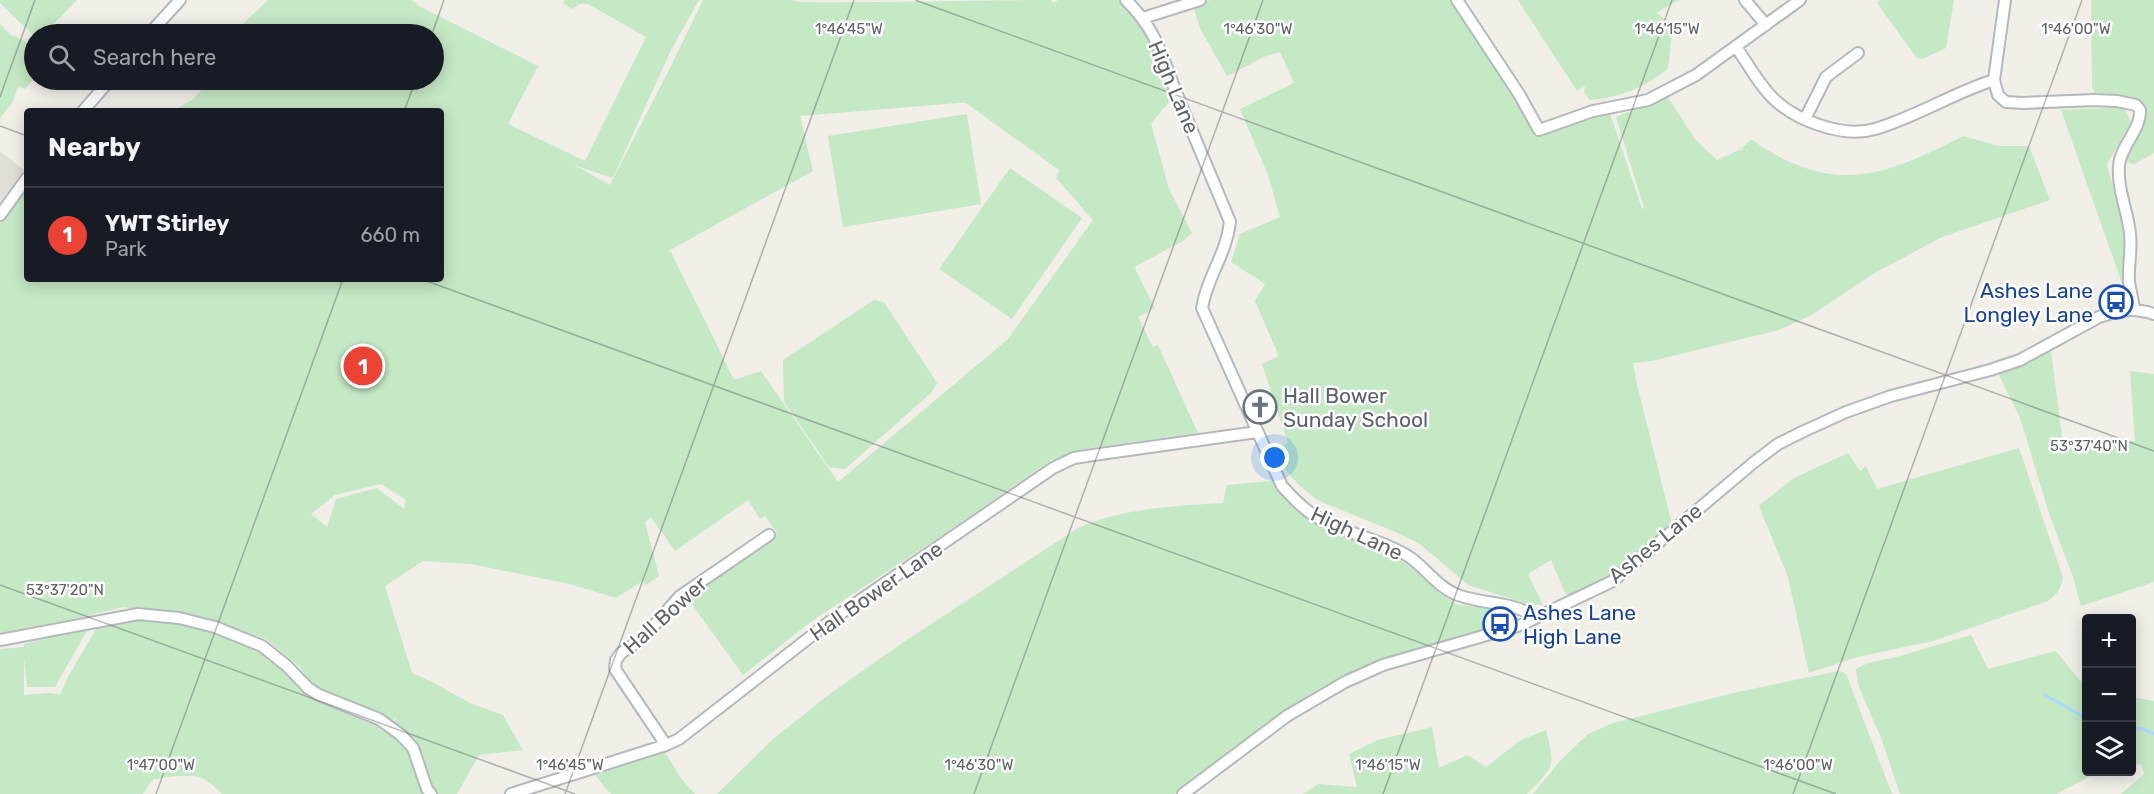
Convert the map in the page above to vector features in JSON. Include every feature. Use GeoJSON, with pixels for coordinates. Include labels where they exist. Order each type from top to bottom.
{"type":"FeatureCollection","features":[{"type":"Feature","properties":{"kind":"street","name":"High Lane"},"geometry":{"type":"LineString","coordinates":[[1126,0],[1143,18],[1160,46],[1179,100],[1230,222],[1228,240],[1205,293],[1202,308],[1282,486],[1296,502],[1315,516],[1394,548],[1456,594],[1479,601],[1505,603],[1523,609],[1536,617]]}},
{"type":"Feature","properties":{"kind":"street"},"geometry":{"type":"LineString","coordinates":[[1143,18],[1200,0]]}},
{"type":"Feature","properties":{"kind":"street"},"geometry":{"type":"LineString","coordinates":[[1457,0],[1519,94],[1539,130],[1593,111],[1648,100],[1696,75],[1800,0]]}},
{"type":"Feature","properties":{"kind":"street"},"geometry":{"type":"LineString","coordinates":[[1745,0],[1766,25]]}},
{"type":"Feature","properties":{"kind":"street"},"geometry":{"type":"LineString","coordinates":[[2005,0],[1994,80],[1998,95],[2006,102],[2117,101],[2136,105],[2140,110],[2140,120],[2129,140],[2119,169],[2121,198],[2130,234],[2129,281],[2134,309],[2154,314]]}},
{"type":"Feature","properties":{"kind":"street"},"geometry":{"type":"LineString","coordinates":[[156,24],[173,2]]}},
{"type":"Feature","properties":{"kind":"street"},"geometry":{"type":"LineString","coordinates":[[1736,47],[1765,89],[1778,103],[1817,125],[1843,131],[1874,130],[1966,89],[1994,80]]}},
{"type":"Feature","properties":{"kind":"street"},"geometry":{"type":"LineString","coordinates":[[1805,119],[1826,77],[1858,53]]}},
{"type":"Feature","properties":{"kind":"street"},"geometry":{"type":"LineString","coordinates":[[86,108],[101,90]]}},
{"type":"Feature","properties":{"kind":"street"},"geometry":{"type":"LineString","coordinates":[[0,215],[24,182]]}},
{"type":"Feature","properties":{"kind":"street","name":"Ashes Lane"},"geometry":{"type":"LineString","coordinates":[[1183,794],[1287,716],[1345,682],[1383,665],[1521,625],[1613,581],[1778,444],[1840,414],[1891,396],[2020,360],[2099,317],[2134,309]]}},
{"type":"Feature","properties":{"kind":"street","name":"Hall Bower Lane"},"geometry":{"type":"LineString","coordinates":[[511,794],[679,740],[779,659],[837,616],[1053,468],[1074,458],[1257,432]]}},
{"type":"Feature","properties":{"kind":"street","name":"Hall Bower"},"geometry":{"type":"LineString","coordinates":[[666,745],[615,669],[616,660],[643,638],[680,596],[769,535]]}},
{"type":"Feature","properties":{"kind":"street"},"geometry":{"type":"LineString","coordinates":[[0,640],[138,614],[179,618],[215,627],[262,646],[287,666],[308,688],[319,695],[379,719],[401,735],[413,748],[427,789],[431,794]]}},
{"type":"Feature","properties":{"kind":"shaded area"},"geometry":{"type":"Polygon","coordinates":[[[0,151],[24,170],[0,202],[0,151]]]}},
{"type":"Feature","properties":{"kind":"green space"},"geometry":{"type":"Polygon","coordinates":[[[0,0],[77,0],[54,24],[24,24],[24,26],[0,3],[0,0]]]}},
{"type":"Feature","properties":{"kind":"green space"},"geometry":{"type":"Polygon","coordinates":[[[268,0],[412,0],[419,6],[538,66],[508,124],[585,161],[646,37],[588,4],[580,4],[572,9],[563,3],[565,0],[699,0],[671,50],[613,178],[574,165],[610,185],[703,0],[831,2],[1051,0],[1053,3],[1058,0],[1118,0],[1143,23],[1175,97],[1151,124],[1169,189],[1192,233],[1183,241],[1136,266],[1135,269],[1155,308],[1138,317],[1153,347],[1158,345],[1198,433],[1090,448],[1051,460],[812,621],[743,675],[686,596],[777,533],[765,516],[760,519],[748,500],[675,551],[651,517],[645,522],[659,576],[646,585],[643,581],[616,598],[570,584],[471,564],[423,561],[385,586],[412,673],[470,703],[503,715],[523,750],[479,755],[457,794],[436,794],[417,745],[394,726],[396,717],[390,724],[320,690],[300,667],[266,639],[229,626],[174,613],[123,607],[0,637],[0,224],[24,190],[24,282],[444,282],[444,108],[177,108],[192,100],[202,90],[444,90],[444,24],[243,24],[268,0]],[[966,103],[800,116],[813,171],[670,250],[734,380],[761,371],[838,482],[1008,339],[1093,220],[1056,178],[1059,170],[966,103]],[[381,484],[335,495],[311,514],[327,527],[336,499],[377,488],[404,509],[406,500],[381,484]]]}},
{"type":"Feature","properties":{"kind":"green space"},"geometry":{"type":"Polygon","coordinates":[[[1211,0],[1455,0],[1539,133],[1592,114],[1610,113],[1642,209],[1644,208],[1616,117],[1667,96],[1695,139],[1717,160],[1740,151],[1751,139],[1780,157],[1806,168],[1832,174],[1857,175],[1907,162],[1963,136],[1999,146],[2029,146],[2050,200],[1942,237],[1873,274],[1810,316],[1779,330],[1652,361],[1633,363],[1672,524],[1637,556],[1611,575],[1584,590],[1569,595],[1565,593],[1551,560],[1528,574],[1543,605],[1532,605],[1468,585],[1420,544],[1317,500],[1287,472],[1275,448],[1288,443],[1262,364],[1279,356],[1255,301],[1265,284],[1231,262],[1240,234],[1280,217],[1268,175],[1240,109],[1294,83],[1280,52],[1266,56],[1227,76],[1201,30],[1192,4],[1211,0]]]}},
{"type":"Feature","properties":{"kind":"green space"},"geometry":{"type":"Polygon","coordinates":[[[1518,0],[1679,0],[1656,13],[1671,23],[1668,68],[1651,81],[1632,90],[1611,97],[1590,100],[1584,92],[1585,86],[1577,91],[1518,0]]]}},
{"type":"Feature","properties":{"kind":"green space"},"geometry":{"type":"Polygon","coordinates":[[[1881,0],[1954,0],[1946,48],[1922,59],[1916,57],[1877,3],[1881,0]]]}},
{"type":"Feature","properties":{"kind":"green space"},"geometry":{"type":"Polygon","coordinates":[[[2091,0],[2154,0],[2154,153],[2133,165],[2125,159],[2148,114],[2143,107],[2097,96],[2092,87],[2091,0]]]}},
{"type":"Feature","properties":{"kind":"green space"},"geometry":{"type":"Polygon","coordinates":[[[0,24],[11,35],[24,41],[24,89],[19,87],[17,89],[12,103],[0,118],[0,24]]]}},
{"type":"Feature","properties":{"kind":"green space"},"geometry":{"type":"Polygon","coordinates":[[[2123,107],[2131,122],[2107,164],[2126,235],[2124,289],[2061,110],[2123,107]]]}},
{"type":"Feature","properties":{"kind":"green space"},"geometry":{"type":"Polygon","coordinates":[[[967,114],[981,204],[843,227],[828,136],[967,114]]]}},
{"type":"Feature","properties":{"kind":"green space"},"geometry":{"type":"Polygon","coordinates":[[[1010,168],[1082,218],[1012,319],[939,269],[1010,168]]]}},
{"type":"Feature","properties":{"kind":"green space"},"geometry":{"type":"Polygon","coordinates":[[[874,300],[884,302],[937,383],[932,392],[845,469],[829,467],[784,402],[783,360],[874,300]]]}},
{"type":"Feature","properties":{"kind":"green space"},"geometry":{"type":"Polygon","coordinates":[[[2051,351],[2063,444],[2135,441],[2130,371],[2154,374],[2154,582],[2081,606],[2020,418],[1999,375],[2051,351]]]}},
{"type":"Feature","properties":{"kind":"green space"},"geometry":{"type":"Polygon","coordinates":[[[2019,448],[2063,578],[2056,594],[2048,601],[1933,641],[1857,657],[1809,673],[1788,577],[1759,506],[1792,479],[1848,453],[1860,471],[1866,466],[1877,489],[2019,448]]]}},
{"type":"Feature","properties":{"kind":"green space"},"geometry":{"type":"Polygon","coordinates":[[[1272,481],[1292,505],[1314,520],[1342,535],[1396,557],[1420,574],[1438,592],[1458,605],[1508,610],[1513,612],[1513,621],[1362,667],[1320,688],[1199,774],[1175,794],[717,794],[773,739],[831,693],[908,639],[1078,528],[1131,512],[1223,503],[1227,485],[1272,481]]]}},
{"type":"Feature","properties":{"kind":"green space"},"geometry":{"type":"Polygon","coordinates":[[[138,617],[208,628],[267,654],[292,675],[392,731],[407,748],[426,794],[222,794],[206,780],[188,776],[152,780],[143,794],[0,794],[0,649],[24,647],[24,644],[89,627],[55,687],[27,687],[24,657],[24,695],[51,693],[60,695],[99,624],[138,617]]]}},
{"type":"Feature","properties":{"kind":"green space"},"geometry":{"type":"Polygon","coordinates":[[[1971,635],[1988,669],[2056,651],[2082,683],[2082,776],[2090,776],[2056,794],[1900,794],[1881,738],[1858,685],[1856,669],[1868,663],[1971,635]]]}},
{"type":"Feature","properties":{"kind":"green space"},"geometry":{"type":"Polygon","coordinates":[[[1839,671],[1846,674],[1892,794],[1533,794],[1561,760],[1588,734],[1613,723],[1742,691],[1839,671]]]}},
{"type":"Feature","properties":{"kind":"green space"},"geometry":{"type":"Polygon","coordinates":[[[2136,698],[2154,701],[2154,794],[2121,794],[2144,774],[2141,764],[2136,765],[2136,698]]]}},
{"type":"Feature","properties":{"kind":"green space"},"geometry":{"type":"Polygon","coordinates":[[[1432,727],[1439,768],[1468,755],[1486,767],[1521,740],[1546,730],[1552,760],[1548,771],[1527,794],[1303,794],[1318,784],[1357,787],[1349,754],[1378,740],[1432,727]]]}},
{"type":"Feature","properties":{"kind":"green space"},"geometry":{"type":"Polygon","coordinates":[[[664,751],[681,778],[695,794],[611,794],[591,771],[664,751]]]}},
{"type":"Feature","properties":{"kind":"waterway"},"geometry":{"type":"LineString","coordinates":[[2045,695],[2082,716]]}},
{"type":"Feature","properties":{"kind":"waterway"},"geometry":{"type":"LineString","coordinates":[[2136,728],[2154,734]]}},
{"type":"Feature","properties":{"kind":"place","name":"Ashes Lane Longley Lane"},"geometry":{"type":"Point","coordinates":[2116,302]}},
{"type":"Feature","properties":{"kind":"place","name":"YWT Stirley"},"geometry":{"type":"Point","coordinates":[363,366]}},
{"type":"Feature","properties":{"kind":"place","name":"Hall Bower Sunday School"},"geometry":{"type":"Point","coordinates":[1260,407]}},
{"type":"Feature","properties":{"kind":"place","name":"Ashes Lane High Lane"},"geometry":{"type":"Point","coordinates":[1500,624]}}]}
